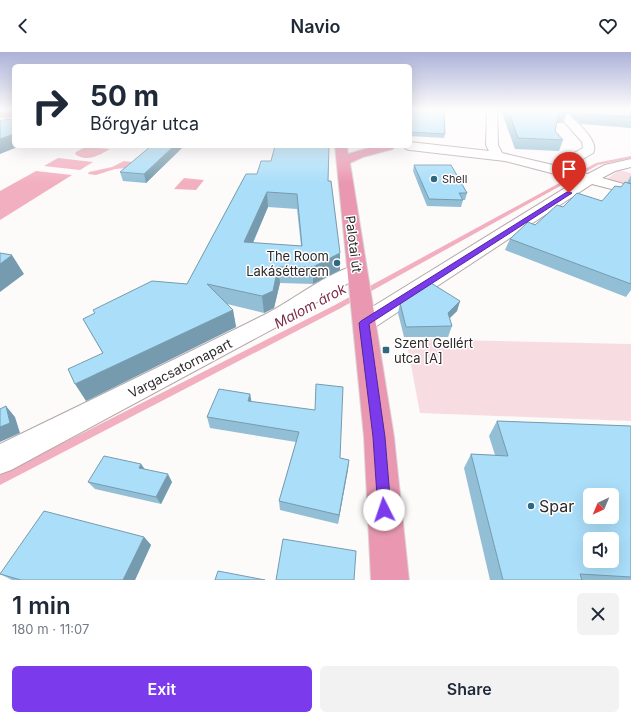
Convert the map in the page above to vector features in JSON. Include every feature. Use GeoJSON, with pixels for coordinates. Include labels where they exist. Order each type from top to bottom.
{"type":"FeatureCollection","features":[{"type":"Feature","properties":{"kind":"main road","name":"Palotai út"},"geometry":{"type":"LineString","coordinates":[[336,148],[343,161],[379,437],[390,580]]}},
{"type":"Feature","properties":{"kind":"main road"},"geometry":{"type":"LineString","coordinates":[[343,161],[359,154],[382,148]]}},
{"type":"Feature","properties":{"kind":"street"},"geometry":{"type":"LineString","coordinates":[[492,135],[492,145],[498,156]]}},
{"type":"Feature","properties":{"kind":"street"},"geometry":{"type":"LineString","coordinates":[[556,169],[584,154],[588,150],[588,141],[582,135]]}},
{"type":"Feature","properties":{"kind":"street"},"geometry":{"type":"LineString","coordinates":[[412,146],[498,156],[556,169],[631,190]]}},
{"type":"Feature","properties":{"kind":"street"},"geometry":{"type":"LineString","coordinates":[[363,319],[581,176],[631,163]]}},
{"type":"Feature","properties":{"kind":"street","name":"Vargacsatornapart"},"geometry":{"type":"LineString","coordinates":[[0,460],[276,318],[334,283],[358,276]]}},
{"type":"Feature","properties":{"kind":"shaded area"},"geometry":{"type":"Polygon","coordinates":[[[83,148],[110,149],[97,156],[88,158],[79,157],[75,154],[83,148]]]}},
{"type":"Feature","properties":{"kind":"shaded area"},"geometry":{"type":"Polygon","coordinates":[[[58,158],[93,162],[80,170],[44,166],[58,158]]]}},
{"type":"Feature","properties":{"kind":"shaded area"},"geometry":{"type":"Polygon","coordinates":[[[124,161],[132,162],[127,168],[115,169],[96,175],[88,174],[89,172],[112,167],[124,161]]]}},
{"type":"Feature","properties":{"kind":"shaded area"},"geometry":{"type":"Polygon","coordinates":[[[619,170],[631,173],[631,185],[607,179],[619,170]]]}},
{"type":"Feature","properties":{"kind":"shaded area"},"geometry":{"type":"Polygon","coordinates":[[[36,171],[72,175],[0,220],[0,191],[36,171]]]}},
{"type":"Feature","properties":{"kind":"shaded area"},"geometry":{"type":"Polygon","coordinates":[[[184,178],[204,180],[196,190],[174,189],[184,178]]]}},
{"type":"Feature","properties":{"kind":"shaded area"},"geometry":{"type":"Polygon","coordinates":[[[406,339],[631,344],[631,421],[420,413],[406,339]]]}},
{"type":"Feature","properties":{"kind":"building"},"geometry":{"type":"Polygon","coordinates":[[[0,135],[12,135],[12,135],[0,139],[0,135]]]}},
{"type":"Feature","properties":{"kind":"building"},"geometry":{"type":"Polygon","coordinates":[[[517,135],[558,135],[563,140],[518,138],[517,135]]]}},
{"type":"Feature","properties":{"kind":"building"},"geometry":{"type":"Polygon","coordinates":[[[149,148],[172,148],[144,174],[120,172],[149,148]]]}},
{"type":"Feature","properties":{"kind":"building"},"geometry":{"type":"Polygon","coordinates":[[[274,148],[329,148],[328,181],[331,181],[340,253],[313,267],[278,267],[273,291],[262,296],[207,284],[233,310],[75,384],[68,369],[103,353],[83,319],[95,313],[93,310],[152,281],[187,284],[246,174],[257,174],[261,161],[271,161],[274,148]],[[267,192],[244,242],[302,246],[297,194],[267,192]]]}},
{"type":"Feature","properties":{"kind":"building"},"geometry":{"type":"Polygon","coordinates":[[[414,165],[451,165],[467,193],[459,193],[463,200],[429,199],[414,165]]]}},
{"type":"Feature","properties":{"kind":"building"},"geometry":{"type":"Polygon","coordinates":[[[625,182],[631,184],[631,284],[510,239],[528,222],[535,225],[557,205],[563,207],[577,193],[602,201],[615,186],[621,187],[625,182]]]}},
{"type":"Feature","properties":{"kind":"building"},"geometry":{"type":"Polygon","coordinates":[[[0,253],[12,255],[0,264],[0,253]]]}},
{"type":"Feature","properties":{"kind":"building"},"geometry":{"type":"Polygon","coordinates":[[[431,283],[460,301],[448,313],[452,326],[406,327],[400,303],[431,283]]]}},
{"type":"Feature","properties":{"kind":"building"},"geometry":{"type":"Polygon","coordinates":[[[316,384],[343,387],[340,458],[349,460],[339,515],[279,501],[299,432],[207,417],[219,389],[250,394],[248,401],[315,410],[316,384]]]}},
{"type":"Feature","properties":{"kind":"building"},"geometry":{"type":"Polygon","coordinates":[[[6,406],[10,423],[0,427],[0,409],[6,406]]]}},
{"type":"Feature","properties":{"kind":"building","name":"Spar"},"geometry":{"type":"Polygon","coordinates":[[[497,421],[631,426],[631,577],[580,574],[582,580],[503,580],[471,454],[508,456],[497,421]]]}},
{"type":"Feature","properties":{"kind":"building"},"geometry":{"type":"Polygon","coordinates":[[[104,456],[141,464],[139,468],[168,474],[156,497],[88,482],[104,456]]]}},
{"type":"Feature","properties":{"kind":"building"},"geometry":{"type":"Polygon","coordinates":[[[44,511],[144,537],[123,580],[21,580],[0,574],[44,511]]]}},
{"type":"Feature","properties":{"kind":"building"},"geometry":{"type":"Polygon","coordinates":[[[283,539],[356,551],[354,580],[276,580],[283,539]]]}},
{"type":"Feature","properties":{"kind":"building"},"geometry":{"type":"Polygon","coordinates":[[[218,571],[265,580],[215,580],[218,571]]]}},
{"type":"Feature","properties":{"kind":"waterway","name":"Malom árok"},"geometry":{"type":"LineString","coordinates":[[0,480],[337,307],[597,164],[631,157]]}},
{"type":"Feature","properties":{"kind":"place","name":"Shell"},"geometry":{"type":"Point","coordinates":[434,179]}},
{"type":"Feature","properties":{"kind":"place","name":"The Room Lakásétterem"},"geometry":{"type":"Point","coordinates":[337,263]}},
{"type":"Feature","properties":{"kind":"place","name":"Szent Gellért utca [A]"},"geometry":{"type":"Point","coordinates":[386,350]}},
{"type":"Feature","properties":{"kind":"place","name":"Spar"},"geometry":{"type":"Point","coordinates":[531,506]}},
{"type":"Feature","properties":{"kind":"route"},"geometry":{"type":"LineString","coordinates":[[384,510],[379,437],[364,323],[569,193]]}}]}
